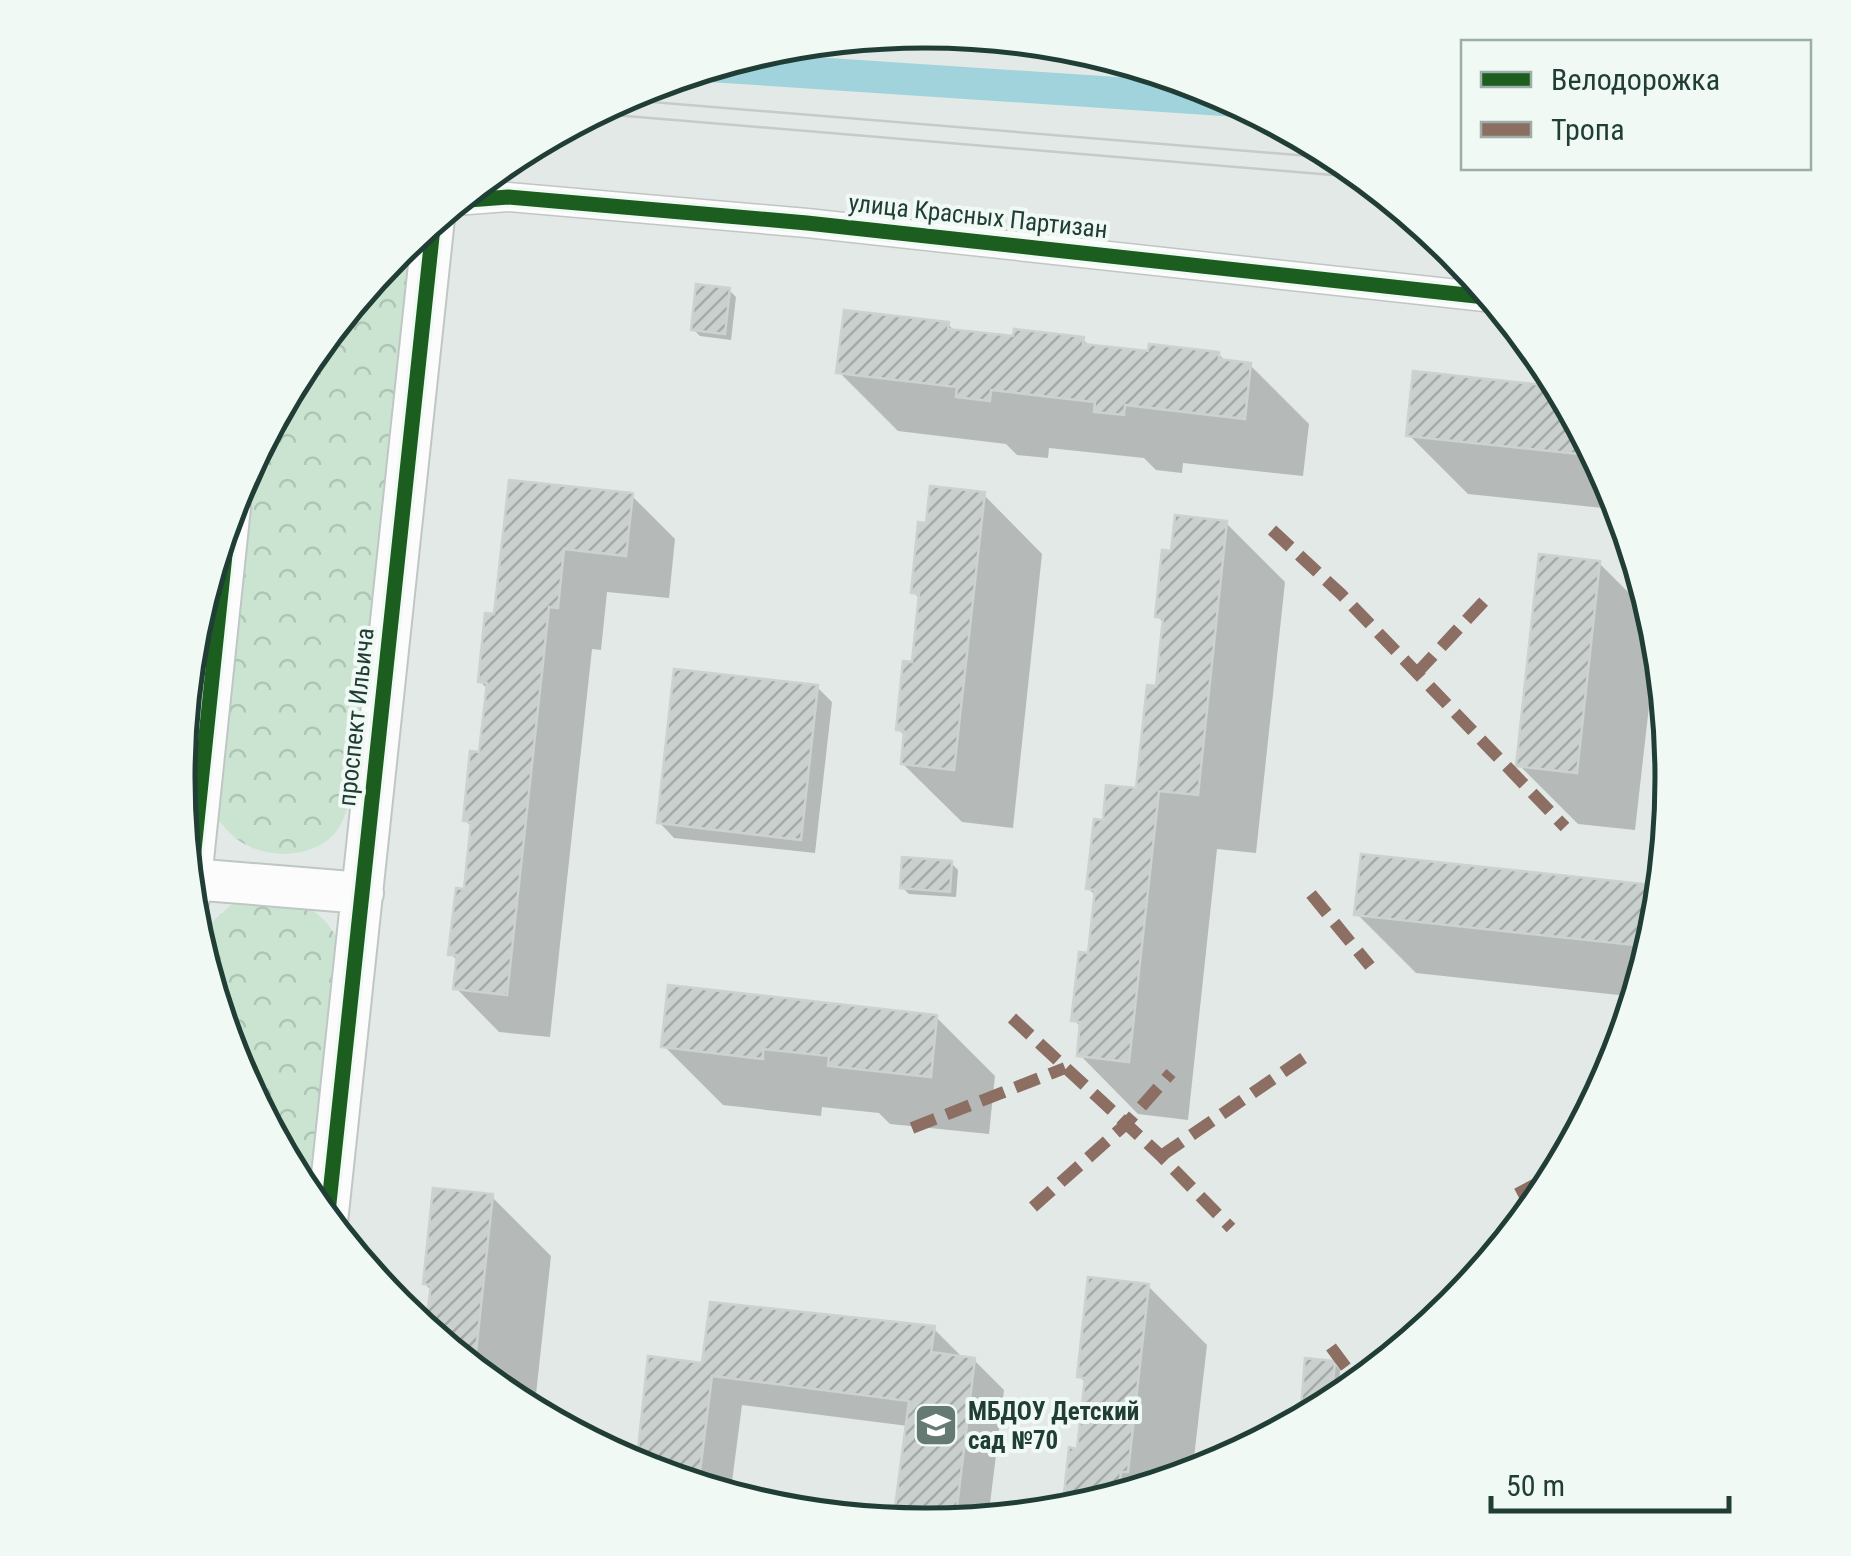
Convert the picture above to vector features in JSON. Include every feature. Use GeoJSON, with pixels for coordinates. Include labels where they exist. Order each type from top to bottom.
{"type":"FeatureCollection","features":[{"type":"Feature","properties":{"kind":"street","name":"улица Красных Партизан"},"geometry":{"type":"LineString","coordinates":[[480,199],[508,197],[807,223],[1475,296]]}},
{"type":"Feature","properties":{"kind":"street","name":"проспект Ильича"},"geometry":{"type":"LineString","coordinates":[[329,1200],[432,240]]}},
{"type":"Feature","properties":{"kind":"street"},"geometry":{"type":"LineString","coordinates":[[197,823],[222,582]]}},
{"type":"Feature","properties":{"kind":"street"},"geometry":{"type":"LineString","coordinates":[[204,888],[362,893]]}},
{"type":"Feature","properties":{"kind":"green space"},"geometry":{"type":"Polygon","coordinates":[[[414,257],[417,265],[353,791],[347,810],[329,839],[300,852],[284,854],[239,841],[227,831],[210,795],[241,523],[251,498],[270,455],[318,372],[376,296],[414,257]]]}},
{"type":"Feature","properties":{"kind":"green space"},"geometry":{"type":"Polygon","coordinates":[[[256,897],[308,908],[325,921],[342,947],[317,1183],[270,1101],[234,1013],[210,925],[231,905],[256,897]]]}},
{"type":"Feature","properties":{"kind":"building"},"geometry":{"type":"Polygon","coordinates":[[[696,284],[730,288],[725,334],[691,330],[696,284]]]}},
{"type":"Feature","properties":{"kind":"building"},"geometry":{"type":"Polygon","coordinates":[[[844,310],[949,322],[948,329],[1013,336],[1014,329],[1084,337],[1083,344],[1148,351],[1149,344],[1219,352],[1219,359],[1251,363],[1245,419],[1125,405],[1124,415],[1094,412],[1095,402],[991,390],[990,401],[956,397],[957,387],[836,373],[844,310]]]}},
{"type":"Feature","properties":{"kind":"building"},"geometry":{"type":"Polygon","coordinates":[[[1413,371],[1541,385],[1581,454],[1406,436],[1413,371]]]}},
{"type":"Feature","properties":{"kind":"building"},"geometry":{"type":"Polygon","coordinates":[[[509,480],[633,493],[626,556],[564,549],[558,608],[549,607],[507,995],[453,989],[457,955],[448,955],[456,888],[464,889],[471,822],[463,821],[470,751],[479,752],[487,683],[478,682],[485,613],[494,614],[509,480]]]}},
{"type":"Feature","properties":{"kind":"building"},"geometry":{"type":"Polygon","coordinates":[[[930,486],[985,492],[954,770],[901,764],[904,731],[896,730],[903,661],[912,662],[919,594],[911,593],[918,522],[926,523],[930,486]]]}},
{"type":"Feature","properties":{"kind":"building"},"geometry":{"type":"Polygon","coordinates":[[[1175,515],[1227,521],[1198,795],[1159,791],[1129,1062],[1077,1056],[1080,1022],[1071,1021],[1079,952],[1088,953],[1095,890],[1086,889],[1094,819],[1103,820],[1106,785],[1136,788],[1147,685],[1156,686],[1163,618],[1155,617],[1162,550],[1171,551],[1175,515]]]}},
{"type":"Feature","properties":{"kind":"building"},"geometry":{"type":"Polygon","coordinates":[[[1539,554],[1600,561],[1577,773],[1516,766],[1539,554]]]}},
{"type":"Feature","properties":{"kind":"building"},"geometry":{"type":"Polygon","coordinates":[[[674,669],[818,685],[801,840],[657,823],[674,669]]]}},
{"type":"Feature","properties":{"kind":"building"},"geometry":{"type":"Polygon","coordinates":[[[1361,854],[1648,884],[1636,945],[1354,915],[1361,854]]]}},
{"type":"Feature","properties":{"kind":"building"},"geometry":{"type":"Polygon","coordinates":[[[902,857],[952,861],[950,892],[900,888],[902,857]]]}},
{"type":"Feature","properties":{"kind":"building"},"geometry":{"type":"Polygon","coordinates":[[[668,985],[937,1015],[931,1077],[828,1066],[829,1056],[763,1049],[763,1059],[661,1047],[668,985]]]}},
{"type":"Feature","properties":{"kind":"building"},"geometry":{"type":"Polygon","coordinates":[[[433,1188],[493,1194],[476,1354],[427,1312],[431,1285],[423,1284],[433,1188]]]}},
{"type":"Feature","properties":{"kind":"building"},"geometry":{"type":"Polygon","coordinates":[[[1088,1277],[1149,1284],[1128,1472],[1121,1472],[1120,1483],[1064,1495],[1069,1447],[1077,1449],[1085,1378],[1077,1377],[1088,1277]]]}},
{"type":"Feature","properties":{"kind":"building","name":"МБДОУ Детский сад №70"},"geometry":{"type":"Polygon","coordinates":[[[710,1302],[935,1326],[931,1352],[975,1358],[957,1507],[895,1507],[909,1401],[712,1376],[700,1473],[638,1449],[648,1356],[702,1363],[710,1302]]]}},
{"type":"Feature","properties":{"kind":"building"},"geometry":{"type":"Polygon","coordinates":[[[1305,1358],[1335,1361],[1333,1384],[1301,1404],[1305,1358]]]}},
{"type":"Feature","properties":{"kind":"waterway"},"geometry":{"type":"LineString","coordinates":[[751,69],[1192,98]]}},
{"type":"Feature","properties":{"kind":"tram line"},"geometry":{"type":"LineString","coordinates":[[649,102],[1308,156]]}},
{"type":"Feature","properties":{"kind":"tram line"},"geometry":{"type":"LineString","coordinates":[[619,115],[1337,175]]}},
{"type":"Feature","properties":{"kind":"marked path"},"geometry":{"type":"LineString","coordinates":[[1272,530],[1341,594],[1565,827]]}},
{"type":"Feature","properties":{"kind":"marked path"},"geometry":{"type":"LineString","coordinates":[[1416,674],[1488,597]]}},
{"type":"Feature","properties":{"kind":"marked path"},"geometry":{"type":"LineString","coordinates":[[1311,894],[1370,966]]}},
{"type":"Feature","properties":{"kind":"marked path"},"geometry":{"type":"LineString","coordinates":[[1012,1018],[1161,1156],[1231,1228]]}},
{"type":"Feature","properties":{"kind":"marked path"},"geometry":{"type":"LineString","coordinates":[[1161,1156],[1305,1057]]}},
{"type":"Feature","properties":{"kind":"marked path"},"geometry":{"type":"LineString","coordinates":[[912,1128],[1065,1068]]}},
{"type":"Feature","properties":{"kind":"marked path"},"geometry":{"type":"LineString","coordinates":[[1033,1207],[1126,1124],[1171,1073]]}},
{"type":"Feature","properties":{"kind":"marked path"},"geometry":{"type":"LineString","coordinates":[[1517,1194],[1531,1187]]}},
{"type":"Feature","properties":{"kind":"marked path"},"geometry":{"type":"LineString","coordinates":[[1331,1347],[1350,1372]]}},
{"type":"Feature","properties":{"kind":"cycle path"},"geometry":{"type":"LineString","coordinates":[[480,199],[508,197],[807,223],[1475,296]]}},
{"type":"Feature","properties":{"kind":"cycle path"},"geometry":{"type":"LineString","coordinates":[[329,1200],[432,240]]}},
{"type":"Feature","properties":{"kind":"cycle path"},"geometry":{"type":"LineString","coordinates":[[197,823],[222,582]]}},
{"type":"Feature","properties":{"kind":"place","name":"МБДОУ Детский сад №70"},"geometry":{"type":"Point","coordinates":[936,1425]}}]}
